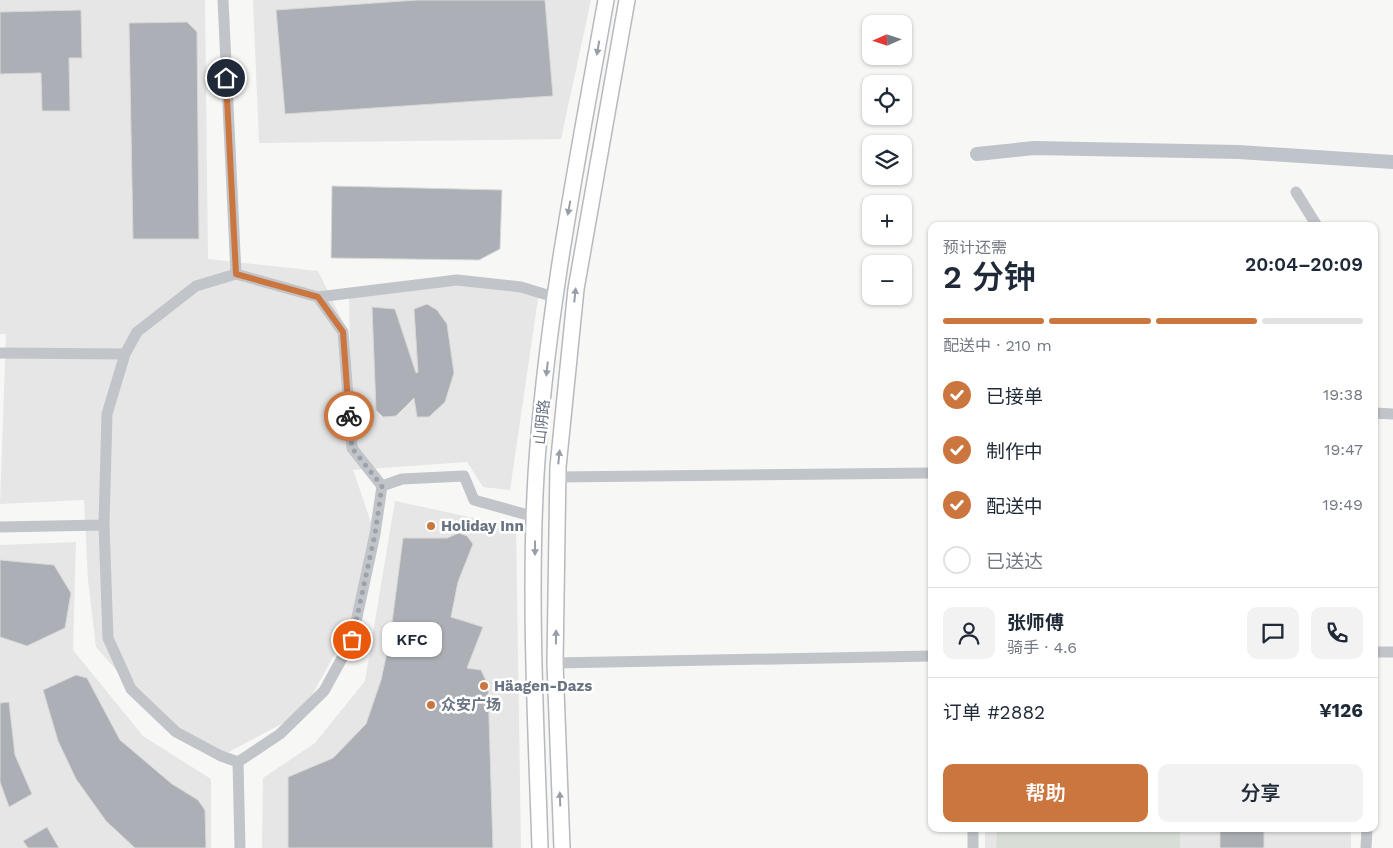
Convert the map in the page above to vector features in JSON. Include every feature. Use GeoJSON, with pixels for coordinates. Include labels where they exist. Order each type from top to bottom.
{"type":"FeatureCollection","features":[{"type":"Feature","properties":{"kind":"main road","name":"山阴路"},"geometry":{"type":"LineString","coordinates":[[540,848],[534,675],[536,474],[554,297],[606,0]]}},
{"type":"Feature","properties":{"kind":"main road","name":"山阴路"},"geometry":{"type":"LineString","coordinates":[[562,848],[555,663],[558,477],[577,280],[627,0]]}},
{"type":"Feature","properties":{"kind":"street"},"geometry":{"type":"LineString","coordinates":[[223,0],[236,274]]}},
{"type":"Feature","properties":{"kind":"street"},"geometry":{"type":"LineString","coordinates":[[1296,192],[1315,222]]}},
{"type":"Feature","properties":{"kind":"street"},"geometry":{"type":"LineString","coordinates":[[238,762],[221,756],[176,732],[131,689],[108,638],[104,526],[107,414],[125,354],[137,332],[196,286],[236,274],[318,297],[457,280],[521,287],[554,297]]}},
{"type":"Feature","properties":{"kind":"street"},"geometry":{"type":"LineString","coordinates":[[238,762],[280,734],[324,691],[352,640],[375,534],[382,486],[352,448],[343,332],[318,297]]}},
{"type":"Feature","properties":{"kind":"street"},"geometry":{"type":"LineString","coordinates":[[0,353],[125,354]]}},
{"type":"Feature","properties":{"kind":"street"},"geometry":{"type":"LineString","coordinates":[[1378,413],[1393,414]]}},
{"type":"Feature","properties":{"kind":"street"},"geometry":{"type":"LineString","coordinates":[[558,477],[928,473]]}},
{"type":"Feature","properties":{"kind":"street"},"geometry":{"type":"LineString","coordinates":[[382,486],[402,479],[464,476],[474,500],[535,517]]}},
{"type":"Feature","properties":{"kind":"street"},"geometry":{"type":"LineString","coordinates":[[0,527],[104,526]]}},
{"type":"Feature","properties":{"kind":"street"},"geometry":{"type":"LineString","coordinates":[[1378,652],[1393,652]]}},
{"type":"Feature","properties":{"kind":"street"},"geometry":{"type":"LineString","coordinates":[[555,663],[928,656]]}},
{"type":"Feature","properties":{"kind":"street"},"geometry":{"type":"LineString","coordinates":[[238,762],[240,848]]}},
{"type":"Feature","properties":{"kind":"street"},"geometry":{"type":"LineString","coordinates":[[973,832],[973,848]]}},
{"type":"Feature","properties":{"kind":"street"},"geometry":{"type":"LineString","coordinates":[[1366,832],[1366,848]]}},
{"type":"Feature","properties":{"kind":"shaded area"},"geometry":{"type":"Polygon","coordinates":[[[0,0],[205,0],[208,259],[318,271],[347,330],[351,425],[349,293],[490,283],[539,292],[510,490],[483,487],[467,462],[353,470],[375,534],[347,632],[302,713],[221,756],[192,740],[146,704],[96,647],[88,580],[84,500],[0,504],[6,334],[0,334],[0,0]]]}},
{"type":"Feature","properties":{"kind":"shaded area"},"geometry":{"type":"Polygon","coordinates":[[[253,0],[591,0],[561,139],[259,143],[253,0]]]}},
{"type":"Feature","properties":{"kind":"shaded area","name":"众安广场"},"geometry":{"type":"Polygon","coordinates":[[[395,501],[516,527],[521,848],[262,848],[263,778],[315,743],[365,681],[395,501]]]}},
{"type":"Feature","properties":{"kind":"shaded area"},"geometry":{"type":"Polygon","coordinates":[[[76,542],[73,650],[143,736],[211,779],[211,848],[0,848],[0,545],[76,542]]]}},
{"type":"Feature","properties":{"kind":"shaded area"},"geometry":{"type":"Polygon","coordinates":[[[985,832],[1351,832],[1351,848],[985,848],[985,832]]]}},
{"type":"Feature","properties":{"kind":"shaded area"},"geometry":{"type":"Polygon","coordinates":[[[997,832],[1180,832],[1180,848],[996,848],[997,832]]]}},
{"type":"Feature","properties":{"kind":"building"},"geometry":{"type":"Polygon","coordinates":[[[417,0],[545,0],[553,96],[285,114],[276,10],[417,0]]]}},
{"type":"Feature","properties":{"kind":"building"},"geometry":{"type":"Polygon","coordinates":[[[81,10],[82,58],[69,58],[70,111],[42,111],[41,73],[0,74],[0,12],[81,10]]]}},
{"type":"Feature","properties":{"kind":"building"},"geometry":{"type":"Polygon","coordinates":[[[187,22],[197,32],[199,239],[133,239],[129,23],[187,22]]]}},
{"type":"Feature","properties":{"kind":"building"},"geometry":{"type":"Polygon","coordinates":[[[332,186],[502,190],[500,249],[479,260],[331,258],[332,186]]]}},
{"type":"Feature","properties":{"kind":"building"},"geometry":{"type":"Polygon","coordinates":[[[427,304],[437,310],[447,324],[454,373],[445,402],[429,417],[417,417],[414,398],[396,416],[383,417],[376,410],[372,307],[395,309],[416,373],[418,372],[414,309],[427,304]]]}},
{"type":"Feature","properties":{"kind":"building","name":"众安广场"},"geometry":{"type":"Polygon","coordinates":[[[459,533],[467,536],[473,544],[458,582],[451,617],[483,627],[467,668],[481,670],[488,685],[493,848],[288,848],[288,777],[333,758],[366,724],[381,680],[390,638],[403,538],[447,538],[459,533]]]}},
{"type":"Feature","properties":{"kind":"building"},"geometry":{"type":"Polygon","coordinates":[[[0,560],[54,565],[71,593],[65,628],[27,646],[0,637],[0,560]]]}},
{"type":"Feature","properties":{"kind":"building"},"geometry":{"type":"Polygon","coordinates":[[[76,675],[87,678],[120,740],[172,784],[198,800],[205,810],[206,848],[135,848],[106,821],[76,779],[58,741],[43,690],[76,675]]]}},
{"type":"Feature","properties":{"kind":"building"},"geometry":{"type":"Polygon","coordinates":[[[9,702],[15,755],[32,794],[9,807],[0,782],[0,703],[9,702]]]}},
{"type":"Feature","properties":{"kind":"building"},"geometry":{"type":"Polygon","coordinates":[[[47,827],[59,848],[28,848],[23,841],[47,827]]]}},
{"type":"Feature","properties":{"kind":"building"},"geometry":{"type":"Polygon","coordinates":[[[1220,832],[1264,832],[1264,848],[1220,848],[1220,832]]]}},
{"type":"Feature","properties":{"kind":"waterway"},"geometry":{"type":"LineString","coordinates":[[977,154],[1034,148],[1239,152],[1393,162]]}},
{"type":"Feature","properties":{"kind":"way so far"},"geometry":{"type":"LineString","coordinates":[[349,416],[352,448],[382,486],[375,534],[352,640]]}},
{"type":"Feature","properties":{"kind":"place","name":"Holiday Inn"},"geometry":{"type":"Point","coordinates":[431,526]}},
{"type":"Feature","properties":{"kind":"place","name":"KFC"},"geometry":{"type":"Point","coordinates":[352,640]}},
{"type":"Feature","properties":{"kind":"place","name":"Häagen-Dazs"},"geometry":{"type":"Point","coordinates":[484,686]}},
{"type":"Feature","properties":{"kind":"place","name":"众安广场"},"geometry":{"type":"Point","coordinates":[431,705]}},
{"type":"Feature","properties":{"kind":"route"},"geometry":{"type":"LineString","coordinates":[[226,78],[236,274],[267,281],[318,297],[343,332],[349,416]]}}]}
